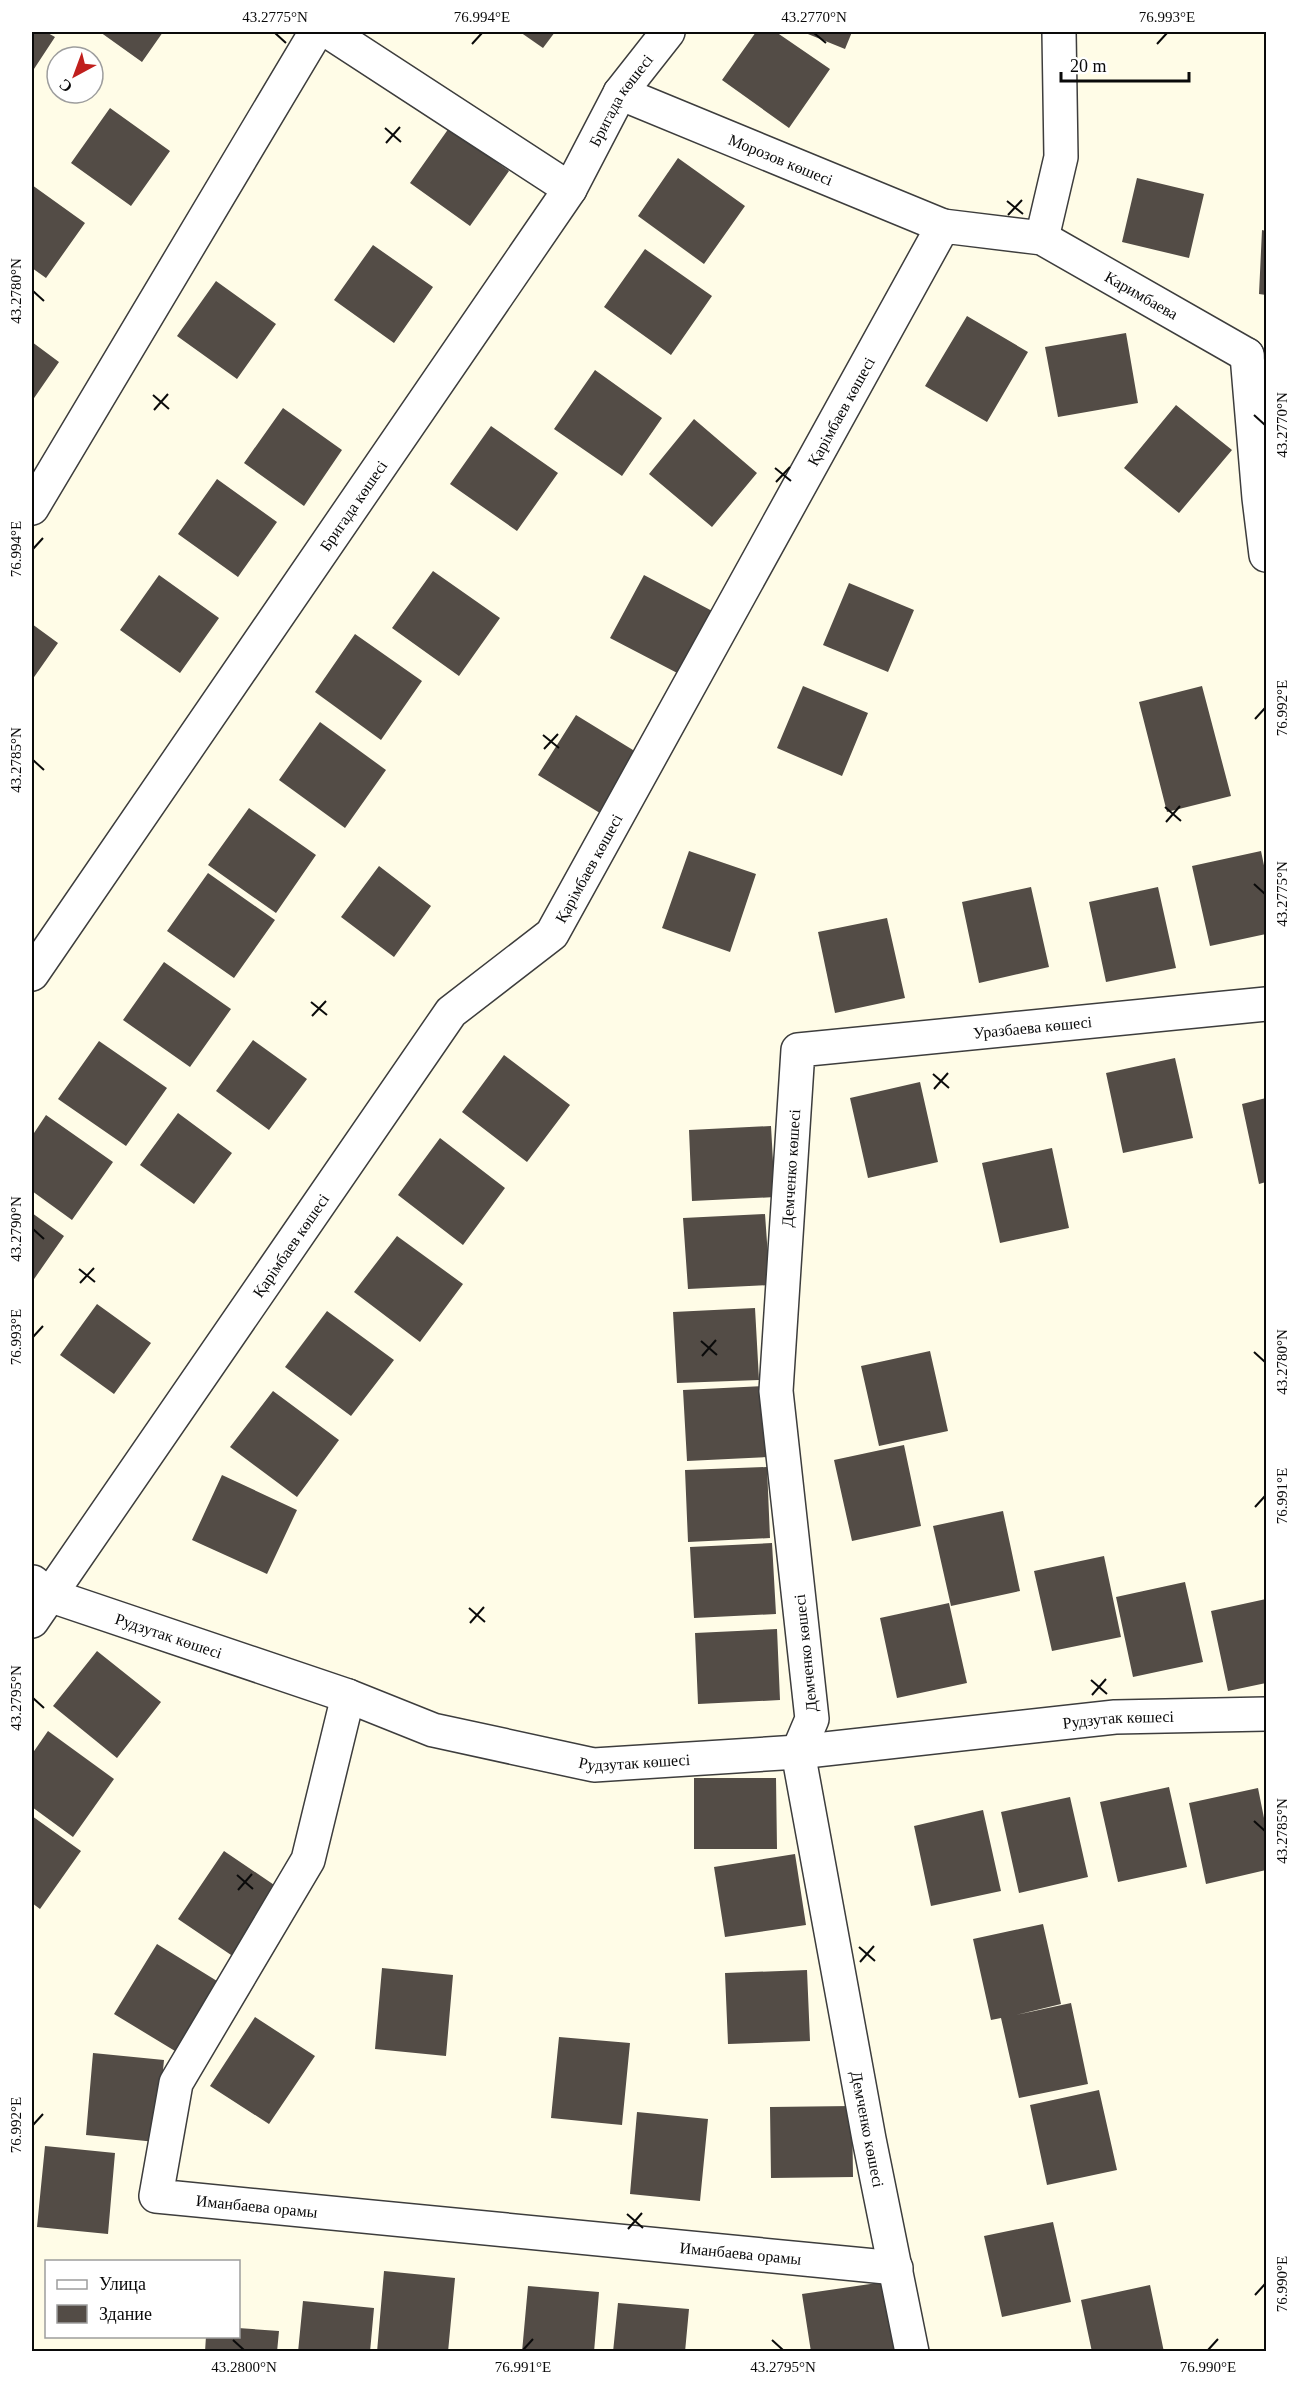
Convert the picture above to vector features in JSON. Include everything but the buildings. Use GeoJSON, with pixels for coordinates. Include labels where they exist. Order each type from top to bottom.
{"type":"FeatureCollection","features":[{"type":"Feature","properties":{"kind":"street"},"geometry":{"type":"LineString","coordinates":[[32,508],[315,32]]}},
{"type":"Feature","properties":{"kind":"street"},"geometry":{"type":"LineString","coordinates":[[328,32],[570,189]]}},
{"type":"Feature","properties":{"kind":"street","name":"Бригада көшесі"},"geometry":{"type":"LineString","coordinates":[[32,974],[570,189],[620,93],[668,32]]}},
{"type":"Feature","properties":{"kind":"street"},"geometry":{"type":"LineString","coordinates":[[943,226],[1042,238],[1061,157],[1059,32]]}},
{"type":"Feature","properties":{"kind":"street","name":"Морозов көшесі"},"geometry":{"type":"LineString","coordinates":[[620,93],[943,226]]}},
{"type":"Feature","properties":{"kind":"street","name":"Қарімбаев көшесі"},"geometry":{"type":"LineString","coordinates":[[37,1599],[451,1012],[552,934],[943,226]]}},
{"type":"Feature","properties":{"kind":"street","name":"Каримбаева"},"geometry":{"type":"LineString","coordinates":[[1042,238],[1257,354],[1258,498],[1266,555]]}},
{"type":"Feature","properties":{"kind":"street","name":"Уразбаева көшесі"},"geometry":{"type":"LineString","coordinates":[[798,1050],[1266,1004]]}},
{"type":"Feature","properties":{"kind":"street","name":"Демченко көшесі"},"geometry":{"type":"LineString","coordinates":[[798,1050],[776,1391],[812,1719],[798,1752],[869,2139],[912,2352]]}},
{"type":"Feature","properties":{"kind":"street","name":"Рудзутак көшесі"},"geometry":{"type":"LineString","coordinates":[[37,1599],[348,1696],[433,1730],[594,1765],[798,1752],[1115,1717],[1266,1714]]}},
{"type":"Feature","properties":{"kind":"street","name":"Иманбаева орамы"},"geometry":{"type":"LineString","coordinates":[[348,1696],[308,1860],[176,2083],[156,2196],[896,2268]]}}]}
